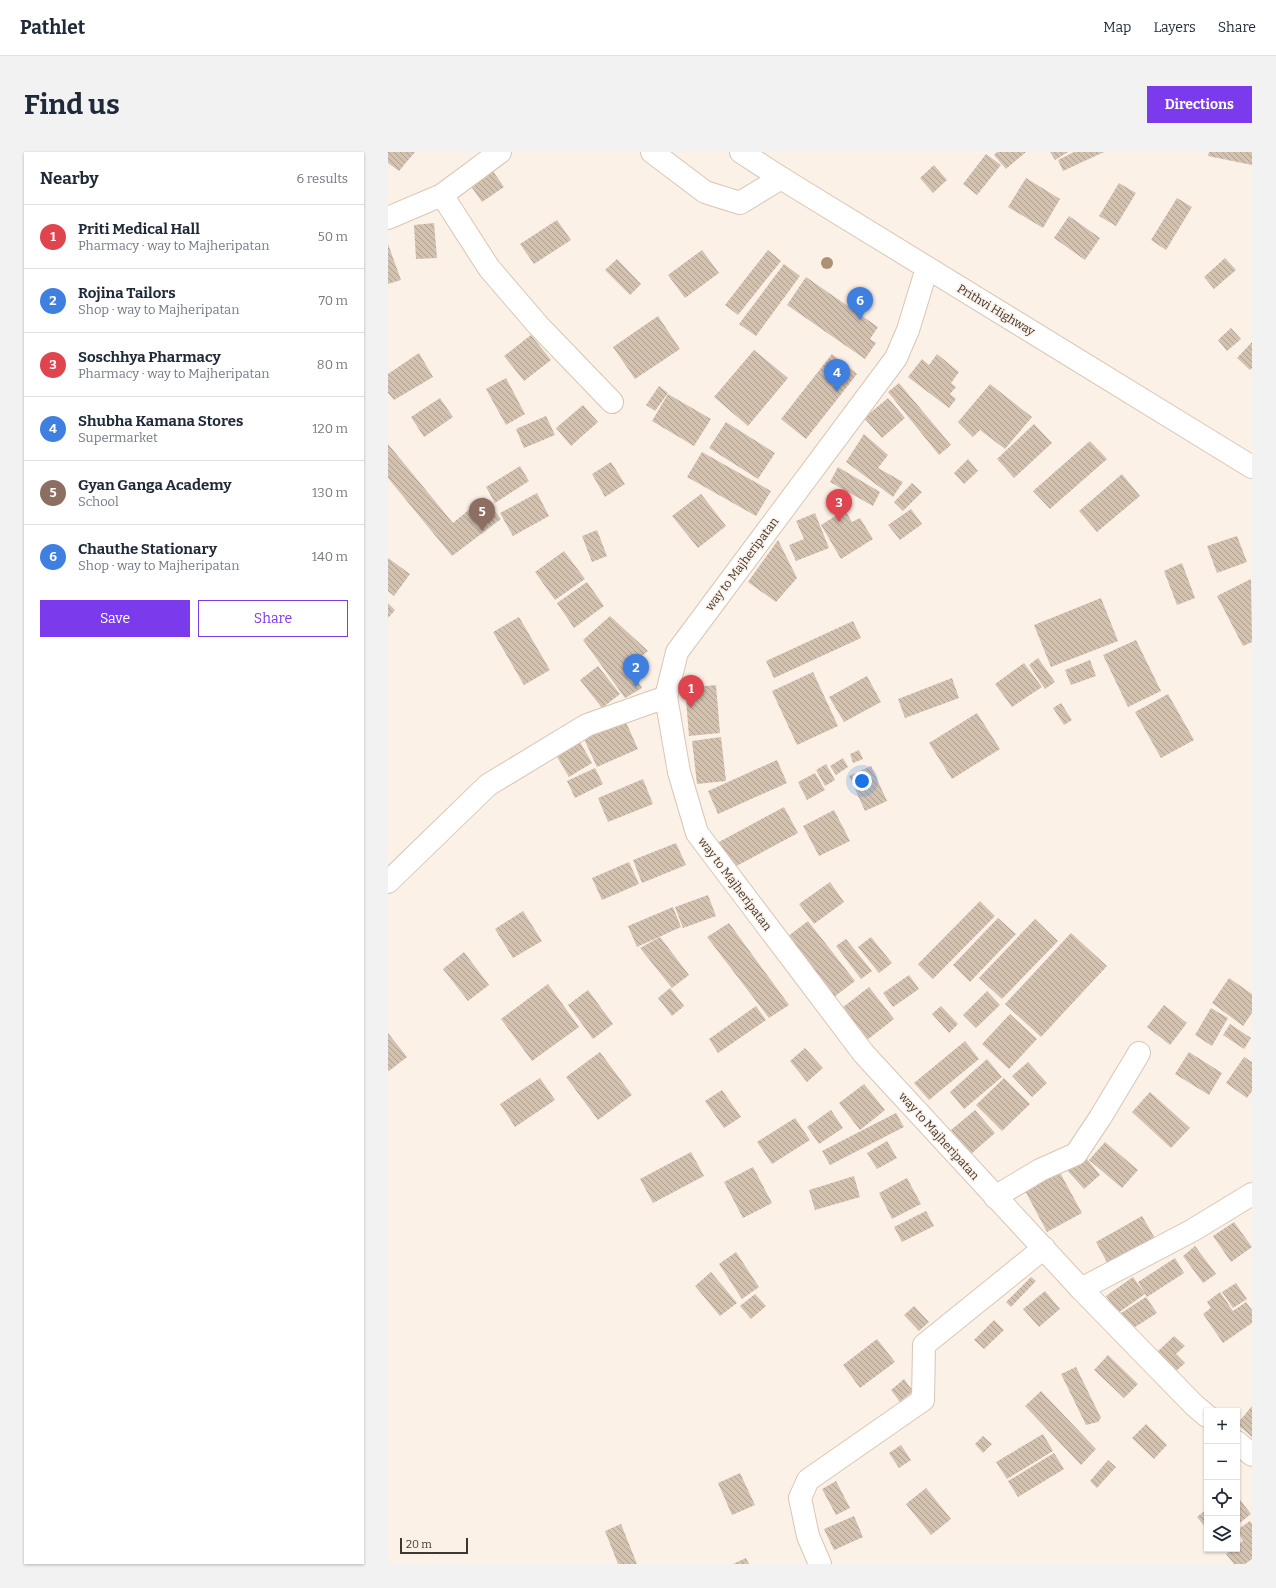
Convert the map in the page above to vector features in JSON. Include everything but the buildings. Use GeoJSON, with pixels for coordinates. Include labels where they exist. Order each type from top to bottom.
{"type":"FeatureCollection","features":[{"type":"Feature","properties":{"kind":"main road"},"geometry":{"type":"LineString","coordinates":[[388,218],[442,195],[500,152]]}},
{"type":"Feature","properties":{"kind":"main road"},"geometry":{"type":"LineString","coordinates":[[652,152],[705,192],[740,203],[781,178]]}},
{"type":"Feature","properties":{"kind":"main road","name":"Prithvi Highway"},"geometry":{"type":"LineString","coordinates":[[741,152],[1252,467]]}},
{"type":"Feature","properties":{"kind":"main road"},"geometry":{"type":"LineString","coordinates":[[442,195],[490,268],[537,324],[612,402]]}},
{"type":"Feature","properties":{"kind":"main road","name":"way to Majheripatan"},"geometry":{"type":"LineString","coordinates":[[927,268],[908,330],[896,358],[677,652],[666,697],[679,772],[697,833],[864,1054],[995,1198],[1044,1248],[1081,1289],[1204,1413]]}},
{"type":"Feature","properties":{"kind":"main road"},"geometry":{"type":"LineString","coordinates":[[388,882],[488,785],[587,725],[666,697]]}},
{"type":"Feature","properties":{"kind":"main road"},"geometry":{"type":"LineString","coordinates":[[995,1198],[1040,1170],[1076,1154],[1100,1118],[1139,1053]]}},
{"type":"Feature","properties":{"kind":"main road"},"geometry":{"type":"LineString","coordinates":[[1081,1289],[1193,1230],[1252,1194]]}},
{"type":"Feature","properties":{"kind":"main road"},"geometry":{"type":"LineString","coordinates":[[820,1564],[808,1536],[800,1498],[808,1480],[923,1400],[924,1345],[1044,1248]]}},
{"type":"Feature","properties":{"kind":"main road"},"geometry":{"type":"LineString","coordinates":[[1239,1444],[1252,1455]]}},
{"type":"Feature","properties":{"kind":"place","name":"Chauthe Stationary"},"geometry":{"type":"Point","coordinates":[860,320]}},
{"type":"Feature","properties":{"kind":"place","name":"Shubha Kamana Stores"},"geometry":{"type":"Point","coordinates":[837,392]}},
{"type":"Feature","properties":{"kind":"place","name":"Soschhya Pharmacy"},"geometry":{"type":"Point","coordinates":[839,522]}},
{"type":"Feature","properties":{"kind":"place","name":"Gyan Ganga Academy"},"geometry":{"type":"Point","coordinates":[482,531]}},
{"type":"Feature","properties":{"kind":"place","name":"Rojina Tailors"},"geometry":{"type":"Point","coordinates":[636,687]}},
{"type":"Feature","properties":{"kind":"place","name":"Priti Medical Hall"},"geometry":{"type":"Point","coordinates":[691,708]}}]}
